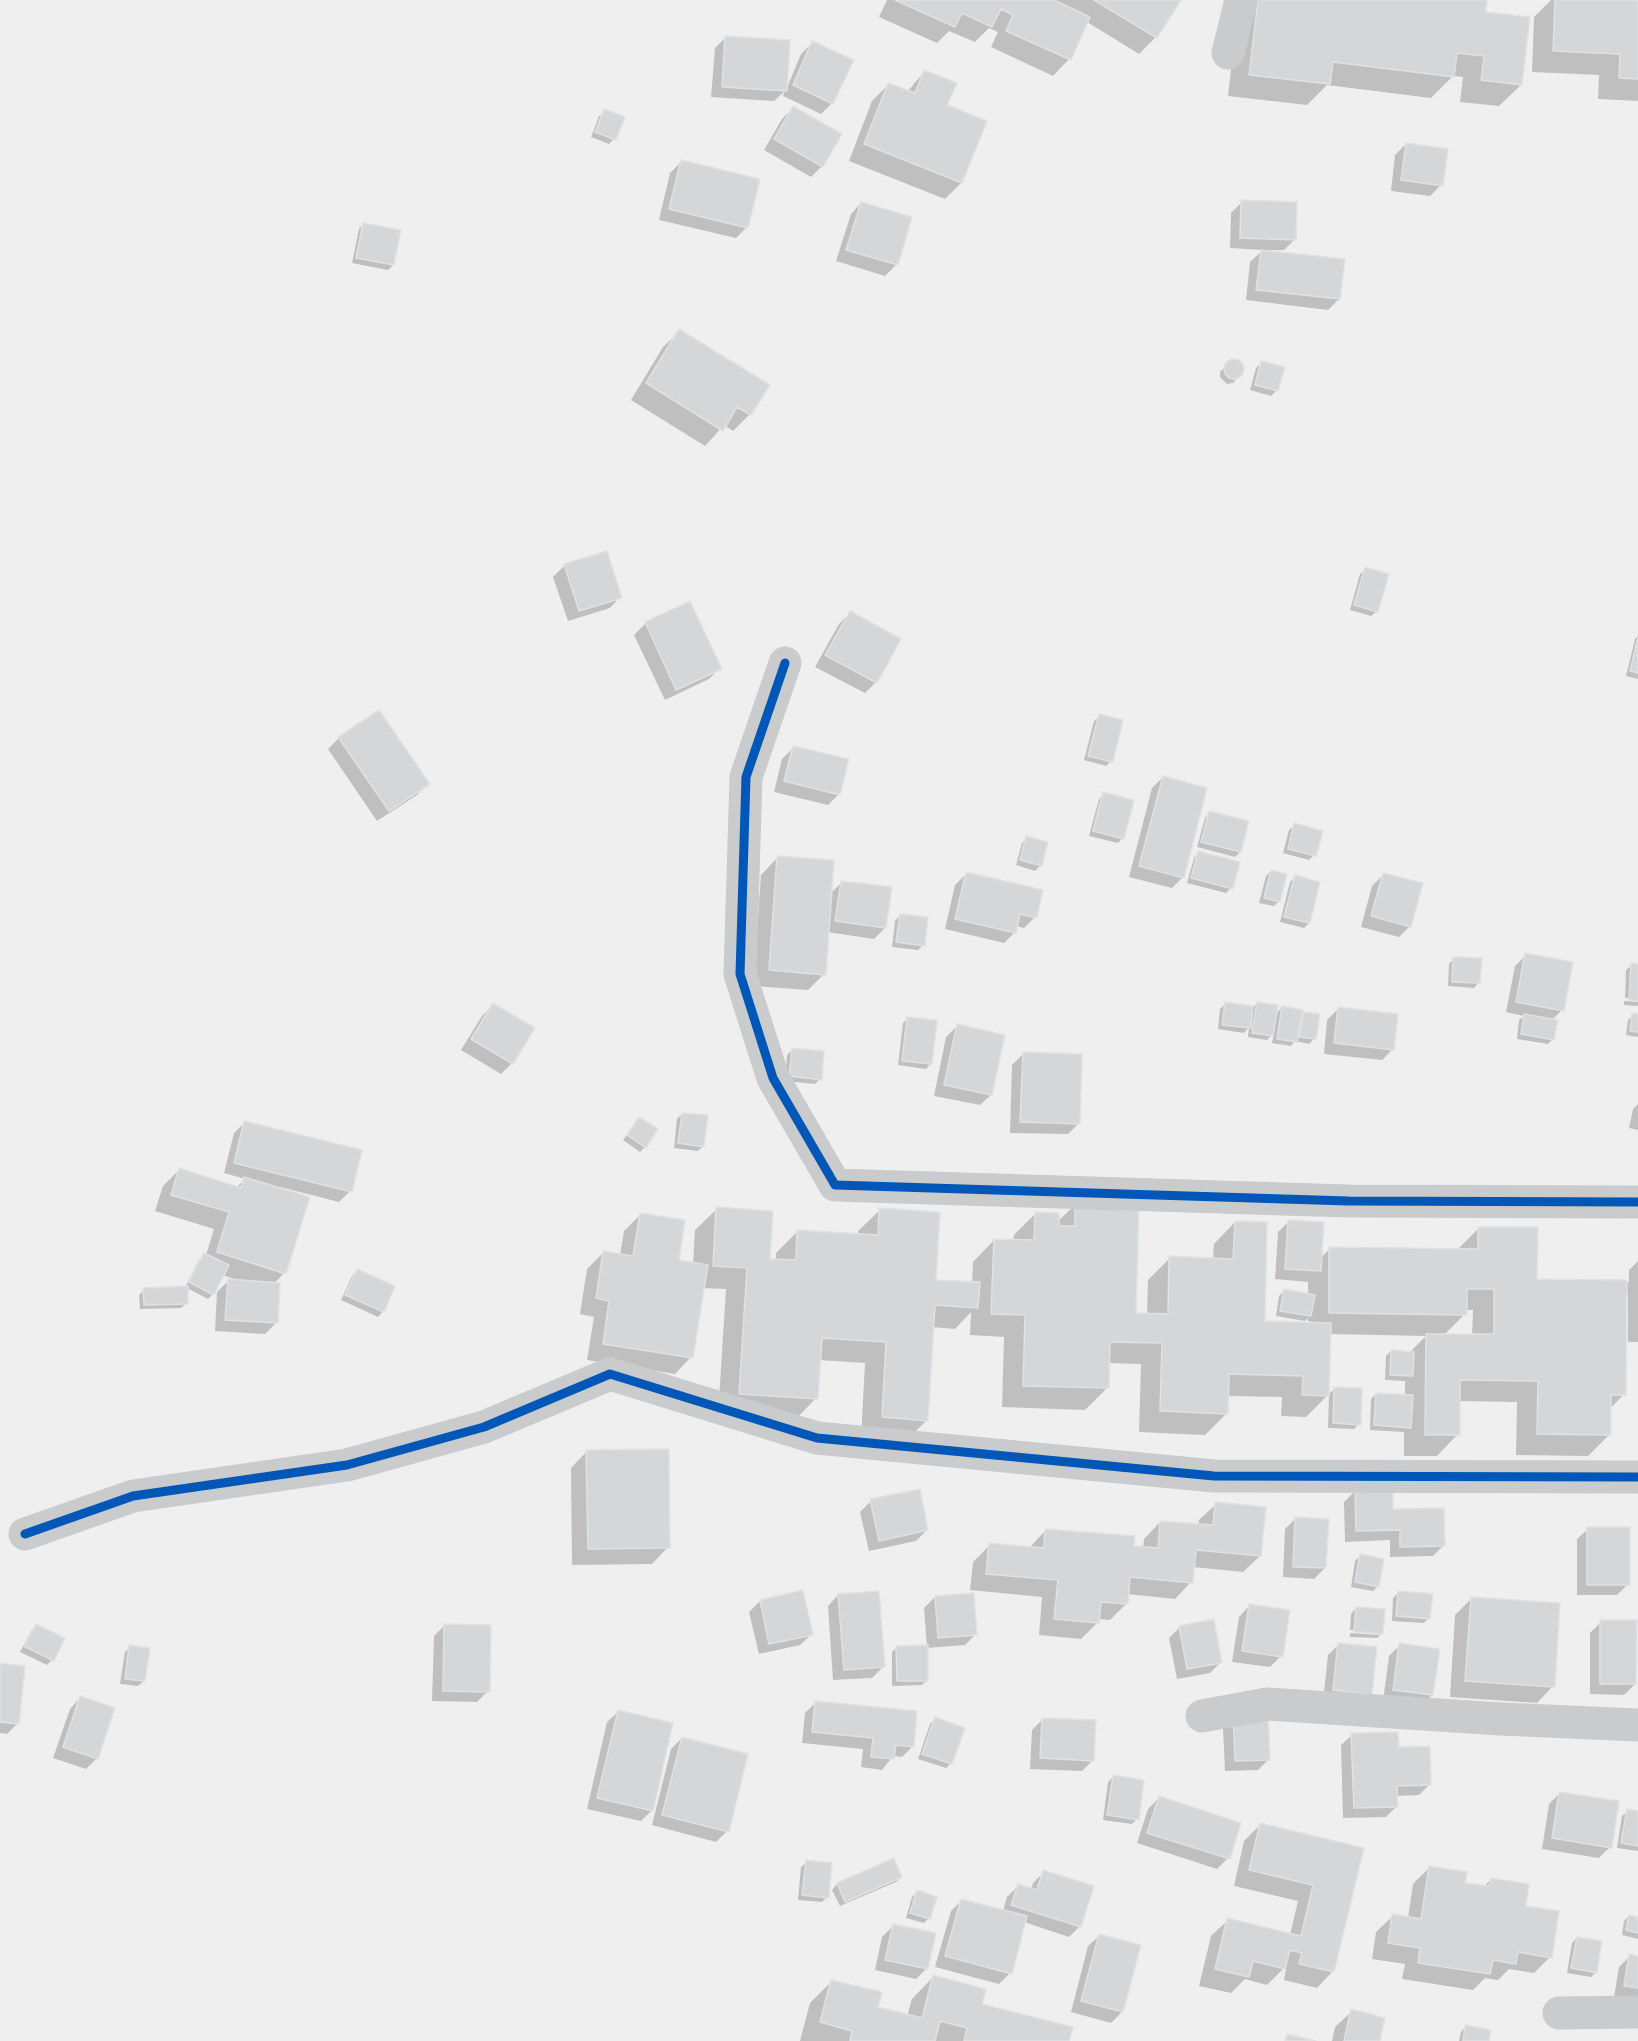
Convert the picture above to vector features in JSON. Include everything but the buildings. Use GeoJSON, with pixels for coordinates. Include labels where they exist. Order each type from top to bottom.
{"type":"FeatureCollection","features":[{"type":"Feature","properties":{"kind":"street"},"geometry":{"type":"LineString","coordinates":[[1228,53],[1241,0]]}},
{"type":"Feature","properties":{"kind":"street"},"geometry":{"type":"LineString","coordinates":[[785,663],[746,777],[740,974],[773,1077],[835,1185],[1348,1201],[1638,1202]]}},
{"type":"Feature","properties":{"kind":"street"},"geometry":{"type":"LineString","coordinates":[[24,1534],[133,1496],[347,1465],[484,1427],[610,1374],[817,1438],[1214,1476],[1638,1478]]}},
{"type":"Feature","properties":{"kind":"street"},"geometry":{"type":"LineString","coordinates":[[1202,1716],[1267,1704],[1638,1725]]}},
{"type":"Feature","properties":{"kind":"street"},"geometry":{"type":"LineString","coordinates":[[1559,2013],[1638,2012]]}},
{"type":"Feature","properties":{"kind":"cycle path"},"geometry":{"type":"LineString","coordinates":[[785,663],[746,777],[740,974],[773,1078],[835,1185],[1348,1201],[1638,1202]]}},
{"type":"Feature","properties":{"kind":"cycle path"},"geometry":{"type":"LineString","coordinates":[[25,1534],[133,1496],[347,1465],[484,1427],[610,1374],[817,1438],[1214,1476],[1638,1477]]}}]}
